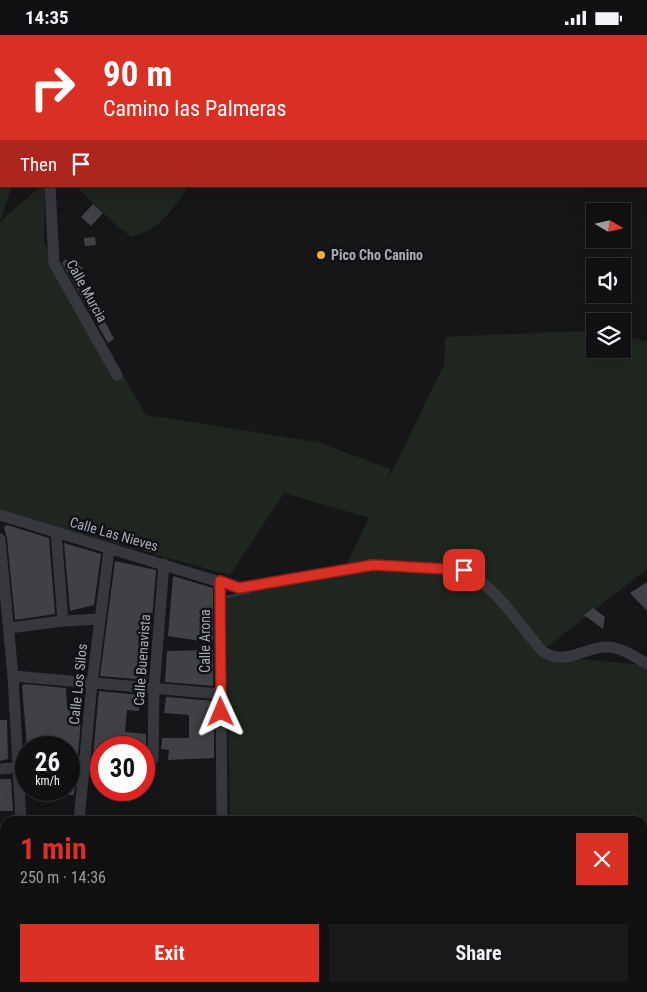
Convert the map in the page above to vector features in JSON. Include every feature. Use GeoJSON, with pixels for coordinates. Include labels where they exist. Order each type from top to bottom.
{"type":"FeatureCollection","features":[{"type":"Feature","properties":{"kind":"street","name":"Calle Murcia"},"geometry":{"type":"LineString","coordinates":[[50,187],[54,263],[117,375]]}},
{"type":"Feature","properties":{"kind":"street","name":"Calle Las Nieves"},"geometry":{"type":"LineString","coordinates":[[0,515],[108,550],[164,564],[239,588],[373,565],[464,570],[475,575],[489,589],[547,655],[562,658],[609,647],[627,652],[647,664]]}},
{"type":"Feature","properties":{"kind":"street"},"geometry":{"type":"LineString","coordinates":[[56,532],[63,621]]}},
{"type":"Feature","properties":{"kind":"street"},"geometry":{"type":"LineString","coordinates":[[0,539],[9,628],[6,660],[13,676],[19,736]]}},
{"type":"Feature","properties":{"kind":"street","name":"Calle Los Silos"},"geometry":{"type":"LineString","coordinates":[[80,816],[92,683],[108,550]]}},
{"type":"Feature","properties":{"kind":"street","name":"Calle Buenavista"},"geometry":{"type":"LineString","coordinates":[[153,736],[154,688],[164,564]]}},
{"type":"Feature","properties":{"kind":"street","name":"Calle Arona"},"geometry":{"type":"LineString","coordinates":[[220,581],[222,816]]}},
{"type":"Feature","properties":{"kind":"street"},"geometry":{"type":"LineString","coordinates":[[9,628],[63,621],[100,619]]}},
{"type":"Feature","properties":{"kind":"street"},"geometry":{"type":"LineString","coordinates":[[13,676],[220,694]]}},
{"type":"Feature","properties":{"kind":"street"},"geometry":{"type":"LineString","coordinates":[[80,763],[85,762]]}},
{"type":"Feature","properties":{"kind":"street"},"geometry":{"type":"LineString","coordinates":[[0,769],[15,768]]}},
{"type":"Feature","properties":{"kind":"street"},"geometry":{"type":"LineString","coordinates":[[21,801],[21,816]]}},
{"type":"Feature","properties":{"kind":"shaded area"},"geometry":{"type":"Polygon","coordinates":[[[0,187],[12,187],[0,222],[0,187]]]}},
{"type":"Feature","properties":{"kind":"shaded area"},"geometry":{"type":"Polygon","coordinates":[[[40,187],[45,187],[44,243],[69,281],[146,415],[317,442],[391,469],[385,485],[444,365],[445,337],[579,331],[586,332],[586,358],[631,358],[631,338],[647,341],[647,569],[542,651],[555,657],[647,665],[647,816],[230,816],[226,597],[342,573],[369,518],[284,493],[230,575],[0,512],[0,223],[40,187]]]}},
{"type":"Feature","properties":{"kind":"shaded area"},"geometry":{"type":"Polygon","coordinates":[[[76,187],[188,187],[171,211],[159,223],[143,233],[132,237],[117,226],[76,187]]]}},
{"type":"Feature","properties":{"kind":"building"},"geometry":{"type":"Polygon","coordinates":[[[93,204],[103,213],[91,226],[81,217],[93,204]]]}},
{"type":"Feature","properties":{"kind":"building"},"geometry":{"type":"Polygon","coordinates":[[[95,237],[96,245],[85,246],[84,238],[95,237]]]}},
{"type":"Feature","properties":{"kind":"building"},"geometry":{"type":"Polygon","coordinates":[[[66,259],[70,264],[73,261],[83,268],[80,271],[87,290],[90,289],[98,306],[104,313],[101,314],[114,339],[108,343],[62,263],[66,259]]]}},
{"type":"Feature","properties":{"kind":"building"},"geometry":{"type":"Polygon","coordinates":[[[7,525],[49,538],[55,614],[15,620],[7,538],[4,527],[7,525]]]}},
{"type":"Feature","properties":{"kind":"building"},"geometry":{"type":"Polygon","coordinates":[[[64,543],[101,554],[94,605],[70,611],[64,543]]]}},
{"type":"Feature","properties":{"kind":"building"},"geometry":{"type":"Polygon","coordinates":[[[115,561],[156,570],[147,680],[100,676],[115,561]]]}},
{"type":"Feature","properties":{"kind":"building"},"geometry":{"type":"Polygon","coordinates":[[[173,576],[213,588],[213,643],[168,636],[173,576]]]}},
{"type":"Feature","properties":{"kind":"building"},"geometry":{"type":"Polygon","coordinates":[[[647,582],[647,611],[630,593],[647,582]]]}},
{"type":"Feature","properties":{"kind":"building"},"geometry":{"type":"Polygon","coordinates":[[[593,608],[605,617],[603,629],[584,615],[593,608]]]}},
{"type":"Feature","properties":{"kind":"building"},"geometry":{"type":"Polygon","coordinates":[[[213,650],[213,686],[165,682],[167,651],[213,650]]]}},
{"type":"Feature","properties":{"kind":"building"},"geometry":{"type":"Polygon","coordinates":[[[24,684],[66,688],[67,708],[82,708],[80,736],[26,736],[22,686],[24,684]]]}},
{"type":"Feature","properties":{"kind":"building"},"geometry":{"type":"Polygon","coordinates":[[[99,691],[140,695],[139,711],[127,710],[125,732],[146,734],[146,736],[95,736],[99,691]]]}},
{"type":"Feature","properties":{"kind":"building"},"geometry":{"type":"Polygon","coordinates":[[[166,697],[214,701],[214,758],[168,760],[169,750],[161,749],[162,738],[189,738],[189,715],[164,713],[166,697]]]}},
{"type":"Feature","properties":{"kind":"building"},"geometry":{"type":"Polygon","coordinates":[[[0,720],[7,720],[8,759],[0,761],[0,720]]]}},
{"type":"Feature","properties":{"kind":"building"},"geometry":{"type":"Polygon","coordinates":[[[0,779],[11,779],[13,811],[0,811],[0,779]]]}},
{"type":"Feature","properties":{"kind":"waterway"},"geometry":{"type":"LineString","coordinates":[[226,597],[249,592]]}},
{"type":"Feature","properties":{"kind":"place","name":"Pico Cho Canino"},"geometry":{"type":"Point","coordinates":[321,255]}},
{"type":"Feature","properties":{"kind":"route"},"geometry":{"type":"LineString","coordinates":[[221,712],[220,581],[239,588],[342,569],[391,564],[464,570]]}}]}
